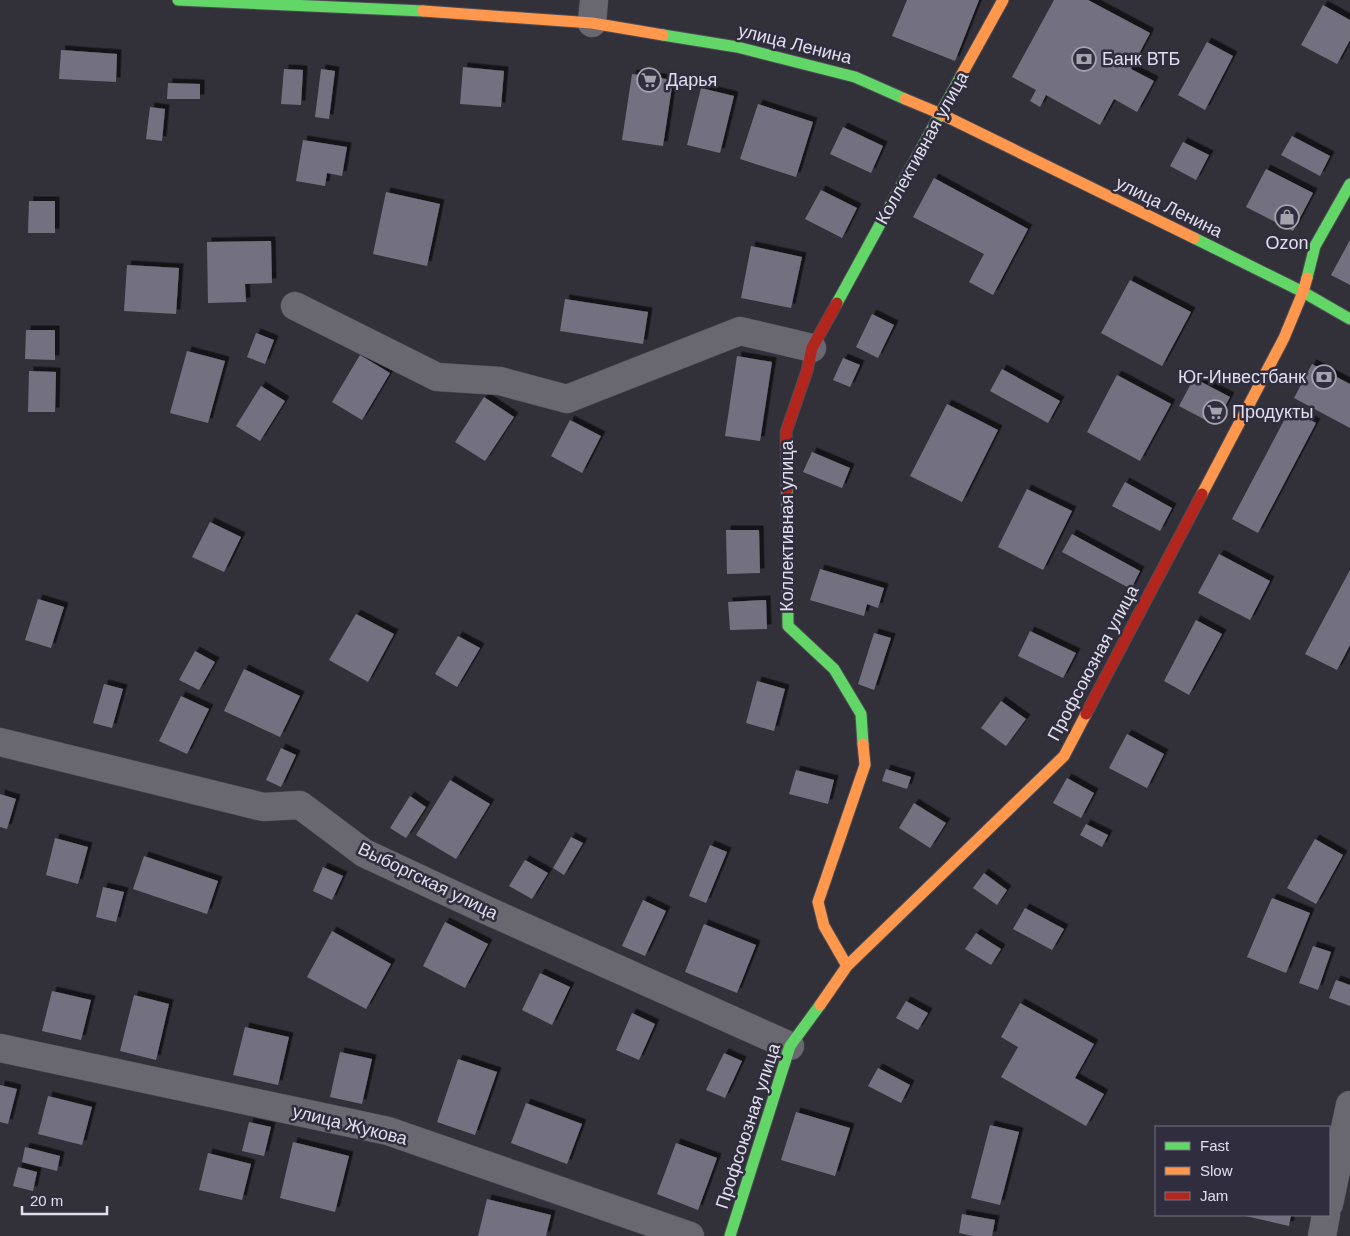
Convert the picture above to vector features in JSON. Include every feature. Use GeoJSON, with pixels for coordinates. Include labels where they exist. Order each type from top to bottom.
{"type":"FeatureCollection","features":[{"type":"Feature","properties":{"kind":"street","name":"улица Ленина"},"geometry":{"type":"LineString","coordinates":[[178,0],[399,9],[593,12],[846,74],[942,114],[1303,292],[1350,319]]}},
{"type":"Feature","properties":{"kind":"street","name":"Коллективная улица"},"geometry":{"type":"LineString","coordinates":[[847,966],[824,926],[818,902],[864,765],[861,714],[834,669],[788,626],[786,432],[807,371],[812,348],[1003,0]]}},
{"type":"Feature","properties":{"kind":"street","name":"Профсоюзная улица"},"geometry":{"type":"LineString","coordinates":[[730,1236],[790,1046],[847,966],[1064,756],[1284,338],[1303,292],[1315,246],[1350,184]]}},
{"type":"Feature","properties":{"kind":"street"},"geometry":{"type":"LineString","coordinates":[[295,306],[437,377],[500,381],[568,400],[740,331],[812,348]]}},
{"type":"Feature","properties":{"kind":"street","name":"Выборгская улица"},"geometry":{"type":"LineString","coordinates":[[0,742],[262,807],[300,804],[364,853],[486,910],[790,1046]]}},
{"type":"Feature","properties":{"kind":"street","name":"улица Жукова"},"geometry":{"type":"LineString","coordinates":[[0,1048],[388,1131],[690,1236]]}},
{"type":"Feature","properties":{"kind":"street"},"geometry":{"type":"LineString","coordinates":[[1330,1199],[1350,1105]]}},
{"type":"Feature","properties":{"kind":"street"},"geometry":{"type":"LineString","coordinates":[[1322,1236],[1326,1216]]}},
{"type":"Feature","properties":{"kind":"building"},"geometry":{"type":"Polygon","coordinates":[[[907,0],[979,0],[955,61],[892,36],[907,0]]]}},
{"type":"Feature","properties":{"kind":"building"},"geometry":{"type":"Polygon","coordinates":[[[1054,0],[1088,0],[1150,33],[1131,69],[1154,81],[1137,112],[1114,99],[1100,125],[1046,95],[1040,107],[1030,101],[1036,90],[1012,77],[1054,0]]]}},
{"type":"Feature","properties":{"kind":"building"},"geometry":{"type":"Polygon","coordinates":[[[1323,5],[1350,20],[1350,40],[1337,64],[1301,45],[1323,5]]]}},
{"type":"Feature","properties":{"kind":"building"},"geometry":{"type":"Polygon","coordinates":[[[1207,42],[1233,56],[1205,110],[1178,95],[1207,42]]]}},
{"type":"Feature","properties":{"kind":"building"},"geometry":{"type":"Polygon","coordinates":[[[61,50],[117,54],[116,82],[59,79],[61,50]]]}},
{"type":"Feature","properties":{"kind":"building"},"geometry":{"type":"Polygon","coordinates":[[[463,67],[504,71],[501,107],[460,104],[463,67]]]}},
{"type":"Feature","properties":{"kind":"building"},"geometry":{"type":"Polygon","coordinates":[[[284,69],[303,70],[301,105],[281,104],[284,69]]]}},
{"type":"Feature","properties":{"kind":"building"},"geometry":{"type":"Polygon","coordinates":[[[321,69],[335,71],[329,119],[315,117],[321,69]]]}},
{"type":"Feature","properties":{"kind":"building"},"geometry":{"type":"Polygon","coordinates":[[[632,74],[673,80],[663,146],[622,140],[632,74]]]}},
{"type":"Feature","properties":{"kind":"building"},"geometry":{"type":"Polygon","coordinates":[[[168,83],[200,84],[200,99],[167,99],[168,83]]]}},
{"type":"Feature","properties":{"kind":"building"},"geometry":{"type":"Polygon","coordinates":[[[701,88],[734,96],[720,153],[687,145],[701,88]]]}},
{"type":"Feature","properties":{"kind":"building"},"geometry":{"type":"Polygon","coordinates":[[[758,104],[813,122],[796,177],[740,159],[758,104]]]}},
{"type":"Feature","properties":{"kind":"building"},"geometry":{"type":"Polygon","coordinates":[[[150,107],[165,109],[162,141],[146,139],[150,107]]]}},
{"type":"Feature","properties":{"kind":"building"},"geometry":{"type":"Polygon","coordinates":[[[843,127],[883,146],[871,173],[830,154],[843,127]]]}},
{"type":"Feature","properties":{"kind":"building"},"geometry":{"type":"Polygon","coordinates":[[[1292,136],[1330,156],[1320,176],[1281,155],[1292,136]]]}},
{"type":"Feature","properties":{"kind":"building"},"geometry":{"type":"Polygon","coordinates":[[[303,140],[347,147],[342,176],[327,173],[325,186],[296,181],[303,140]]]}},
{"type":"Feature","properties":{"kind":"building"},"geometry":{"type":"Polygon","coordinates":[[[1183,142],[1209,155],[1196,180],[1170,166],[1183,142]]]}},
{"type":"Feature","properties":{"kind":"building"},"geometry":{"type":"Polygon","coordinates":[[[1266,169],[1313,193],[1293,231],[1246,207],[1266,169]]]}},
{"type":"Feature","properties":{"kind":"building"},"geometry":{"type":"Polygon","coordinates":[[[934,178],[1028,229],[993,295],[969,282],[984,254],[913,217],[934,178]]]}},
{"type":"Feature","properties":{"kind":"building"},"geometry":{"type":"Polygon","coordinates":[[[821,190],[857,208],[842,238],[805,219],[821,190]]]}},
{"type":"Feature","properties":{"kind":"building"},"geometry":{"type":"Polygon","coordinates":[[[386,192],[440,204],[427,266],[373,254],[386,192]]]}},
{"type":"Feature","properties":{"kind":"building"},"geometry":{"type":"Polygon","coordinates":[[[29,201],[55,201],[55,233],[28,233],[29,201]]]}},
{"type":"Feature","properties":{"kind":"building"},"geometry":{"type":"Polygon","coordinates":[[[1350,240],[1350,285],[1331,275],[1350,240]]]}},
{"type":"Feature","properties":{"kind":"building"},"geometry":{"type":"Polygon","coordinates":[[[271,241],[272,283],[245,284],[246,302],[208,303],[207,242],[271,241]]]}},
{"type":"Feature","properties":{"kind":"building"},"geometry":{"type":"Polygon","coordinates":[[[751,246],[802,257],[791,308],[741,298],[751,246]]]}},
{"type":"Feature","properties":{"kind":"building"},"geometry":{"type":"Polygon","coordinates":[[[127,265],[179,268],[176,314],[124,311],[127,265]]]}},
{"type":"Feature","properties":{"kind":"building"},"geometry":{"type":"Polygon","coordinates":[[[1130,280],[1191,312],[1162,366],[1101,333],[1130,280]]]}},
{"type":"Feature","properties":{"kind":"building"},"geometry":{"type":"Polygon","coordinates":[[[565,299],[648,312],[643,344],[560,331],[565,299]]]}},
{"type":"Feature","properties":{"kind":"building"},"geometry":{"type":"Polygon","coordinates":[[[872,314],[894,325],[878,358],[856,347],[872,314]]]}},
{"type":"Feature","properties":{"kind":"building"},"geometry":{"type":"Polygon","coordinates":[[[26,330],[55,330],[55,360],[25,359],[26,330]]]}},
{"type":"Feature","properties":{"kind":"building"},"geometry":{"type":"Polygon","coordinates":[[[256,333],[274,340],[265,364],[247,357],[256,333]]]}},
{"type":"Feature","properties":{"kind":"building"},"geometry":{"type":"Polygon","coordinates":[[[187,351],[225,361],[208,423],[170,413],[187,351]]]}},
{"type":"Feature","properties":{"kind":"building"},"geometry":{"type":"Polygon","coordinates":[[[360,355],[390,373],[362,420],[332,402],[360,355]]]}},
{"type":"Feature","properties":{"kind":"building"},"geometry":{"type":"Polygon","coordinates":[[[737,356],[772,362],[760,441],[725,436],[737,356]]]}},
{"type":"Feature","properties":{"kind":"building"},"geometry":{"type":"Polygon","coordinates":[[[843,358],[860,365],[850,387],[833,380],[843,358]]]}},
{"type":"Feature","properties":{"kind":"building"},"geometry":{"type":"Polygon","coordinates":[[[1312,364],[1350,384],[1350,428],[1294,398],[1312,364]]]}},
{"type":"Feature","properties":{"kind":"building"},"geometry":{"type":"Polygon","coordinates":[[[1002,369],[1060,401],[1048,423],[990,391],[1002,369]]]}},
{"type":"Feature","properties":{"kind":"building"},"geometry":{"type":"Polygon","coordinates":[[[29,371],[56,372],[55,412],[28,412],[29,371]]]}},
{"type":"Feature","properties":{"kind":"building"},"geometry":{"type":"Polygon","coordinates":[[[1117,375],[1171,404],[1140,461],[1087,432],[1117,375]]]}},
{"type":"Feature","properties":{"kind":"building"},"geometry":{"type":"Polygon","coordinates":[[[1194,378],[1230,397],[1215,425],[1179,406],[1194,378]]]}},
{"type":"Feature","properties":{"kind":"building"},"geometry":{"type":"Polygon","coordinates":[[[261,386],[285,401],[260,441],[236,426],[261,386]]]}},
{"type":"Feature","properties":{"kind":"building"},"geometry":{"type":"Polygon","coordinates":[[[484,397],[514,417],[485,461],[455,442],[484,397]]]}},
{"type":"Feature","properties":{"kind":"building"},"geometry":{"type":"Polygon","coordinates":[[[947,404],[998,430],[962,502],[910,476],[947,404]]]}},
{"type":"Feature","properties":{"kind":"building"},"geometry":{"type":"Polygon","coordinates":[[[1290,409],[1316,423],[1258,533],[1232,519],[1290,409]]]}},
{"type":"Feature","properties":{"kind":"building"},"geometry":{"type":"Polygon","coordinates":[[[570,420],[601,436],[582,473],[551,456],[570,420]]]}},
{"type":"Feature","properties":{"kind":"building"},"geometry":{"type":"Polygon","coordinates":[[[812,452],[850,468],[842,488],[803,472],[812,452]]]}},
{"type":"Feature","properties":{"kind":"building"},"geometry":{"type":"Polygon","coordinates":[[[1125,482],[1172,508],[1160,531],[1112,506],[1125,482]]]}},
{"type":"Feature","properties":{"kind":"building"},"geometry":{"type":"Polygon","coordinates":[[[1027,489],[1072,511],[1043,570],[998,547],[1027,489]]]}},
{"type":"Feature","properties":{"kind":"building"},"geometry":{"type":"Polygon","coordinates":[[[210,522],[241,537],[224,572],[192,557],[210,522]]]}},
{"type":"Feature","properties":{"kind":"building"},"geometry":{"type":"Polygon","coordinates":[[[726,530],[759,530],[760,573],[727,574],[726,530]]]}},
{"type":"Feature","properties":{"kind":"building"},"geometry":{"type":"Polygon","coordinates":[[[1072,534],[1140,571],[1131,589],[1062,552],[1072,534]]]}},
{"type":"Feature","properties":{"kind":"building"},"geometry":{"type":"Polygon","coordinates":[[[1219,554],[1270,581],[1250,620],[1198,593],[1219,554]]]}},
{"type":"Feature","properties":{"kind":"building"},"geometry":{"type":"Polygon","coordinates":[[[820,569],[884,588],[878,608],[867,604],[864,616],[810,600],[820,569]]]}},
{"type":"Feature","properties":{"kind":"building"},"geometry":{"type":"Polygon","coordinates":[[[1350,570],[1350,645],[1337,670],[1305,654],[1350,570]]]}},
{"type":"Feature","properties":{"kind":"building"},"geometry":{"type":"Polygon","coordinates":[[[38,599],[64,607],[51,648],[25,640],[38,599]]]}},
{"type":"Feature","properties":{"kind":"building"},"geometry":{"type":"Polygon","coordinates":[[[766,600],[767,629],[730,630],[728,602],[766,600]]]}},
{"type":"Feature","properties":{"kind":"building"},"geometry":{"type":"Polygon","coordinates":[[[356,614],[394,634],[368,682],[329,660],[356,614]]]}},
{"type":"Feature","properties":{"kind":"building"},"geometry":{"type":"Polygon","coordinates":[[[1196,620],[1222,634],[1189,695],[1164,681],[1196,620]]]}},
{"type":"Feature","properties":{"kind":"building"},"geometry":{"type":"Polygon","coordinates":[[[1030,631],[1076,653],[1063,678],[1018,656],[1030,631]]]}},
{"type":"Feature","properties":{"kind":"building"},"geometry":{"type":"Polygon","coordinates":[[[874,633],[891,638],[874,690],[858,684],[874,633]]]}},
{"type":"Feature","properties":{"kind":"building"},"geometry":{"type":"Polygon","coordinates":[[[458,636],[480,648],[457,687],[435,674],[458,636]]]}},
{"type":"Feature","properties":{"kind":"building"},"geometry":{"type":"Polygon","coordinates":[[[195,651],[215,662],[199,690],[179,680],[195,651]]]}},
{"type":"Feature","properties":{"kind":"building"},"geometry":{"type":"Polygon","coordinates":[[[244,669],[300,696],[280,737],[224,711],[244,669]]]}},
{"type":"Feature","properties":{"kind":"building"},"geometry":{"type":"Polygon","coordinates":[[[757,681],[785,689],[774,731],[746,723],[757,681]]]}},
{"type":"Feature","properties":{"kind":"building"},"geometry":{"type":"Polygon","coordinates":[[[104,684],[123,689],[112,728],[93,723],[104,684]]]}},
{"type":"Feature","properties":{"kind":"building"},"geometry":{"type":"Polygon","coordinates":[[[181,696],[209,709],[187,754],[159,741],[181,696]]]}},
{"type":"Feature","properties":{"kind":"building"},"geometry":{"type":"Polygon","coordinates":[[[1001,701],[1026,719],[1006,746],[981,728],[1001,701]]]}},
{"type":"Feature","properties":{"kind":"building"},"geometry":{"type":"Polygon","coordinates":[[[1127,734],[1164,754],[1147,788],[1109,768],[1127,734]]]}},
{"type":"Feature","properties":{"kind":"building"},"geometry":{"type":"Polygon","coordinates":[[[281,748],[296,755],[281,787],[266,780],[281,748]]]}},
{"type":"Feature","properties":{"kind":"building"},"geometry":{"type":"Polygon","coordinates":[[[886,769],[911,777],[907,789],[882,781],[886,769]]]}},
{"type":"Feature","properties":{"kind":"building"},"geometry":{"type":"Polygon","coordinates":[[[796,770],[834,780],[828,804],[789,794],[796,770]]]}},
{"type":"Feature","properties":{"kind":"building"},"geometry":{"type":"Polygon","coordinates":[[[1067,778],[1094,793],[1081,818],[1053,803],[1067,778]]]}},
{"type":"Feature","properties":{"kind":"building"},"geometry":{"type":"Polygon","coordinates":[[[450,780],[490,804],[456,859],[416,835],[450,780]]]}},
{"type":"Feature","properties":{"kind":"building"},"geometry":{"type":"Polygon","coordinates":[[[0,794],[16,799],[7,829],[0,827],[0,794]]]}},
{"type":"Feature","properties":{"kind":"building"},"geometry":{"type":"Polygon","coordinates":[[[410,796],[426,807],[406,838],[390,828],[410,796]]]}},
{"type":"Feature","properties":{"kind":"building"},"geometry":{"type":"Polygon","coordinates":[[[914,803],[946,823],[930,848],[899,828],[914,803]]]}},
{"type":"Feature","properties":{"kind":"building"},"geometry":{"type":"Polygon","coordinates":[[[1086,824],[1108,835],[1102,847],[1080,835],[1086,824]]]}},
{"type":"Feature","properties":{"kind":"building"},"geometry":{"type":"Polygon","coordinates":[[[571,837],[583,843],[564,875],[553,868],[571,837]]]}},
{"type":"Feature","properties":{"kind":"building"},"geometry":{"type":"Polygon","coordinates":[[[55,838],[88,847],[78,884],[46,875],[55,838]]]}},
{"type":"Feature","properties":{"kind":"building"},"geometry":{"type":"Polygon","coordinates":[[[1315,839],[1343,855],[1316,904],[1287,888],[1315,839]]]}},
{"type":"Feature","properties":{"kind":"building"},"geometry":{"type":"Polygon","coordinates":[[[710,845],[727,852],[706,903],[689,896],[710,845]]]}},
{"type":"Feature","properties":{"kind":"building"},"geometry":{"type":"Polygon","coordinates":[[[144,856],[218,881],[207,914],[133,889],[144,856]]]}},
{"type":"Feature","properties":{"kind":"building"},"geometry":{"type":"Polygon","coordinates":[[[525,860],[548,873],[532,899],[509,886],[525,860]]]}},
{"type":"Feature","properties":{"kind":"building"},"geometry":{"type":"Polygon","coordinates":[[[323,867],[343,876],[332,900],[313,891],[323,867]]]}},
{"type":"Feature","properties":{"kind":"building"},"geometry":{"type":"Polygon","coordinates":[[[984,873],[1007,890],[997,905],[973,888],[984,873]]]}},
{"type":"Feature","properties":{"kind":"building"},"geometry":{"type":"Polygon","coordinates":[[[103,887],[124,892],[116,922],[96,917],[103,887]]]}},
{"type":"Feature","properties":{"kind":"building"},"geometry":{"type":"Polygon","coordinates":[[[1272,898],[1310,913],[1286,973],[1247,957],[1272,898]]]}},
{"type":"Feature","properties":{"kind":"building"},"geometry":{"type":"Polygon","coordinates":[[[643,900],[666,911],[645,956],[622,946],[643,900]]]}},
{"type":"Feature","properties":{"kind":"building"},"geometry":{"type":"Polygon","coordinates":[[[1025,908],[1064,929],[1052,950],[1013,929],[1025,908]]]}},
{"type":"Feature","properties":{"kind":"building"},"geometry":{"type":"Polygon","coordinates":[[[445,922],[488,944],[465,988],[423,966],[445,922]]]}},
{"type":"Feature","properties":{"kind":"building"},"geometry":{"type":"Polygon","coordinates":[[[704,924],[756,945],[737,993],[685,972],[704,924]]]}},
{"type":"Feature","properties":{"kind":"building"},"geometry":{"type":"Polygon","coordinates":[[[332,931],[391,964],[366,1009],[307,977],[332,931]]]}},
{"type":"Feature","properties":{"kind":"building"},"geometry":{"type":"Polygon","coordinates":[[[976,933],[1001,949],[991,965],[965,949],[976,933]]]}},
{"type":"Feature","properties":{"kind":"building"},"geometry":{"type":"Polygon","coordinates":[[[1313,946],[1331,952],[1318,990],[1299,983],[1313,946]]]}},
{"type":"Feature","properties":{"kind":"building"},"geometry":{"type":"Polygon","coordinates":[[[540,973],[570,987],[552,1025],[522,1010],[540,973]]]}},
{"type":"Feature","properties":{"kind":"building"},"geometry":{"type":"Polygon","coordinates":[[[1336,980],[1350,985],[1350,1006],[1329,998],[1336,980]]]}},
{"type":"Feature","properties":{"kind":"building"},"geometry":{"type":"Polygon","coordinates":[[[52,991],[91,1000],[81,1040],[42,1031],[52,991]]]}},
{"type":"Feature","properties":{"kind":"building"},"geometry":{"type":"Polygon","coordinates":[[[134,995],[169,1004],[156,1060],[120,1051],[134,995]]]}},
{"type":"Feature","properties":{"kind":"building"},"geometry":{"type":"Polygon","coordinates":[[[906,1001],[928,1013],[918,1030],[896,1018],[906,1001]]]}},
{"type":"Feature","properties":{"kind":"building"},"geometry":{"type":"Polygon","coordinates":[[[1020,1003],[1094,1044],[1075,1078],[1104,1094],[1086,1126],[1001,1077],[1018,1047],[1001,1037],[1020,1003]]]}},
{"type":"Feature","properties":{"kind":"building"},"geometry":{"type":"Polygon","coordinates":[[[632,1013],[655,1024],[639,1060],[616,1050],[632,1013]]]}},
{"type":"Feature","properties":{"kind":"building"},"geometry":{"type":"Polygon","coordinates":[[[245,1027],[289,1037],[278,1085],[233,1075],[245,1027]]]}},
{"type":"Feature","properties":{"kind":"building"},"geometry":{"type":"Polygon","coordinates":[[[340,1052],[372,1059],[362,1104],[330,1097],[340,1052]]]}},
{"type":"Feature","properties":{"kind":"building"},"geometry":{"type":"Polygon","coordinates":[[[724,1053],[742,1061],[725,1098],[706,1090],[724,1053]]]}},
{"type":"Feature","properties":{"kind":"building"},"geometry":{"type":"Polygon","coordinates":[[[458,1059],[497,1072],[475,1135],[437,1122],[458,1059]]]}},
{"type":"Feature","properties":{"kind":"building"},"geometry":{"type":"Polygon","coordinates":[[[878,1068],[910,1085],[901,1103],[868,1086],[878,1068]]]}},
{"type":"Feature","properties":{"kind":"building"},"geometry":{"type":"Polygon","coordinates":[[[0,1085],[17,1089],[8,1124],[0,1122],[0,1085]]]}},
{"type":"Feature","properties":{"kind":"building"},"geometry":{"type":"Polygon","coordinates":[[[48,1096],[92,1107],[82,1145],[38,1134],[48,1096]]]}},
{"type":"Feature","properties":{"kind":"building"},"geometry":{"type":"Polygon","coordinates":[[[526,1103],[582,1124],[567,1164],[511,1143],[526,1103]]]}},
{"type":"Feature","properties":{"kind":"building"},"geometry":{"type":"Polygon","coordinates":[[[796,1112],[850,1128],[835,1176],[781,1160],[796,1112]]]}},
{"type":"Feature","properties":{"kind":"building"},"geometry":{"type":"Polygon","coordinates":[[[249,1122],[271,1127],[264,1156],[242,1151],[249,1122]]]}},
{"type":"Feature","properties":{"kind":"building"},"geometry":{"type":"Polygon","coordinates":[[[990,1125],[1019,1132],[1000,1205],[971,1198],[990,1125]]]}},
{"type":"Feature","properties":{"kind":"building"},"geometry":{"type":"Polygon","coordinates":[[[293,1142],[349,1156],[335,1212],[280,1198],[293,1142]]]}},
{"type":"Feature","properties":{"kind":"building"},"geometry":{"type":"Polygon","coordinates":[[[676,1143],[717,1158],[698,1210],[657,1194],[676,1143]]]}},
{"type":"Feature","properties":{"kind":"building"},"geometry":{"type":"Polygon","coordinates":[[[25,1147],[60,1156],[57,1171],[22,1162],[25,1147]]]}},
{"type":"Feature","properties":{"kind":"building"},"geometry":{"type":"Polygon","coordinates":[[[208,1153],[251,1164],[242,1200],[199,1190],[208,1153]]]}},
{"type":"Feature","properties":{"kind":"building"},"geometry":{"type":"Polygon","coordinates":[[[18,1167],[37,1172],[33,1191],[13,1186],[18,1167]]]}},
{"type":"Feature","properties":{"kind":"building"},"geometry":{"type":"Polygon","coordinates":[[[487,1199],[551,1215],[546,1236],[478,1236],[487,1199]]]}},
{"type":"Feature","properties":{"kind":"building"},"geometry":{"type":"Polygon","coordinates":[[[962,1214],[995,1220],[992,1236],[973,1236],[959,1233],[962,1214]]]}},
{"type":"Feature","properties":{"kind":"building"},"geometry":{"type":"Polygon","coordinates":[[[1245,1216],[1291,1216],[1289,1226],[1245,1216]]]}},
{"type":"Feature","properties":{"kind":"traffic: fast"},"geometry":{"type":"LineString","coordinates":[[178,0],[423,11]]}},
{"type":"Feature","properties":{"kind":"traffic: fast"},"geometry":{"type":"LineString","coordinates":[[663,35],[737,47],[855,77],[905,99]]}},
{"type":"Feature","properties":{"kind":"traffic: fast"},"geometry":{"type":"LineString","coordinates":[[837,303],[962,74]]}},
{"type":"Feature","properties":{"kind":"traffic: fast"},"geometry":{"type":"LineString","coordinates":[[1307,278],[1315,246],[1350,184]]}},
{"type":"Feature","properties":{"kind":"traffic: fast"},"geometry":{"type":"LineString","coordinates":[[1194,238],[1303,292],[1350,319]]}},
{"type":"Feature","properties":{"kind":"traffic: fast"},"geometry":{"type":"LineString","coordinates":[[787,490],[788,626],[834,669],[861,714],[863,744]]}},
{"type":"Feature","properties":{"kind":"traffic: fast"},"geometry":{"type":"LineString","coordinates":[[730,1236],[790,1046],[820,1005]]}},
{"type":"Feature","properties":{"kind":"traffic: slow"},"geometry":{"type":"LineString","coordinates":[[962,74],[1003,0]]}},
{"type":"Feature","properties":{"kind":"traffic: slow"},"geometry":{"type":"LineString","coordinates":[[423,11],[592,23],[663,35]]}},
{"type":"Feature","properties":{"kind":"traffic: slow"},"geometry":{"type":"LineString","coordinates":[[905,99],[941,114],[1194,238]]}},
{"type":"Feature","properties":{"kind":"traffic: slow"},"geometry":{"type":"LineString","coordinates":[[1202,494],[1284,338],[1307,278]]}},
{"type":"Feature","properties":{"kind":"traffic: slow"},"geometry":{"type":"LineString","coordinates":[[820,1005],[847,966],[1064,756],[1086,714]]}},
{"type":"Feature","properties":{"kind":"traffic: slow"},"geometry":{"type":"LineString","coordinates":[[847,966],[824,926],[818,902],[865,765],[863,744]]}},
{"type":"Feature","properties":{"kind":"traffic: jam"},"geometry":{"type":"LineString","coordinates":[[787,490],[786,432],[807,371],[812,348],[837,303]]}},
{"type":"Feature","properties":{"kind":"traffic: jam"},"geometry":{"type":"LineString","coordinates":[[1086,714],[1202,494]]}},
{"type":"Feature","properties":{"kind":"place","name":"Банк ВТБ"},"geometry":{"type":"Point","coordinates":[1084,59]}},
{"type":"Feature","properties":{"kind":"place","name":"Дарья"},"geometry":{"type":"Point","coordinates":[649,80]}},
{"type":"Feature","properties":{"kind":"place","name":"Ozon"},"geometry":{"type":"Point","coordinates":[1287,217]}},
{"type":"Feature","properties":{"kind":"place","name":"Юг-Инвестбанк"},"geometry":{"type":"Point","coordinates":[1324,377]}},
{"type":"Feature","properties":{"kind":"place","name":"Продукты"},"geometry":{"type":"Point","coordinates":[1215,412]}}]}
